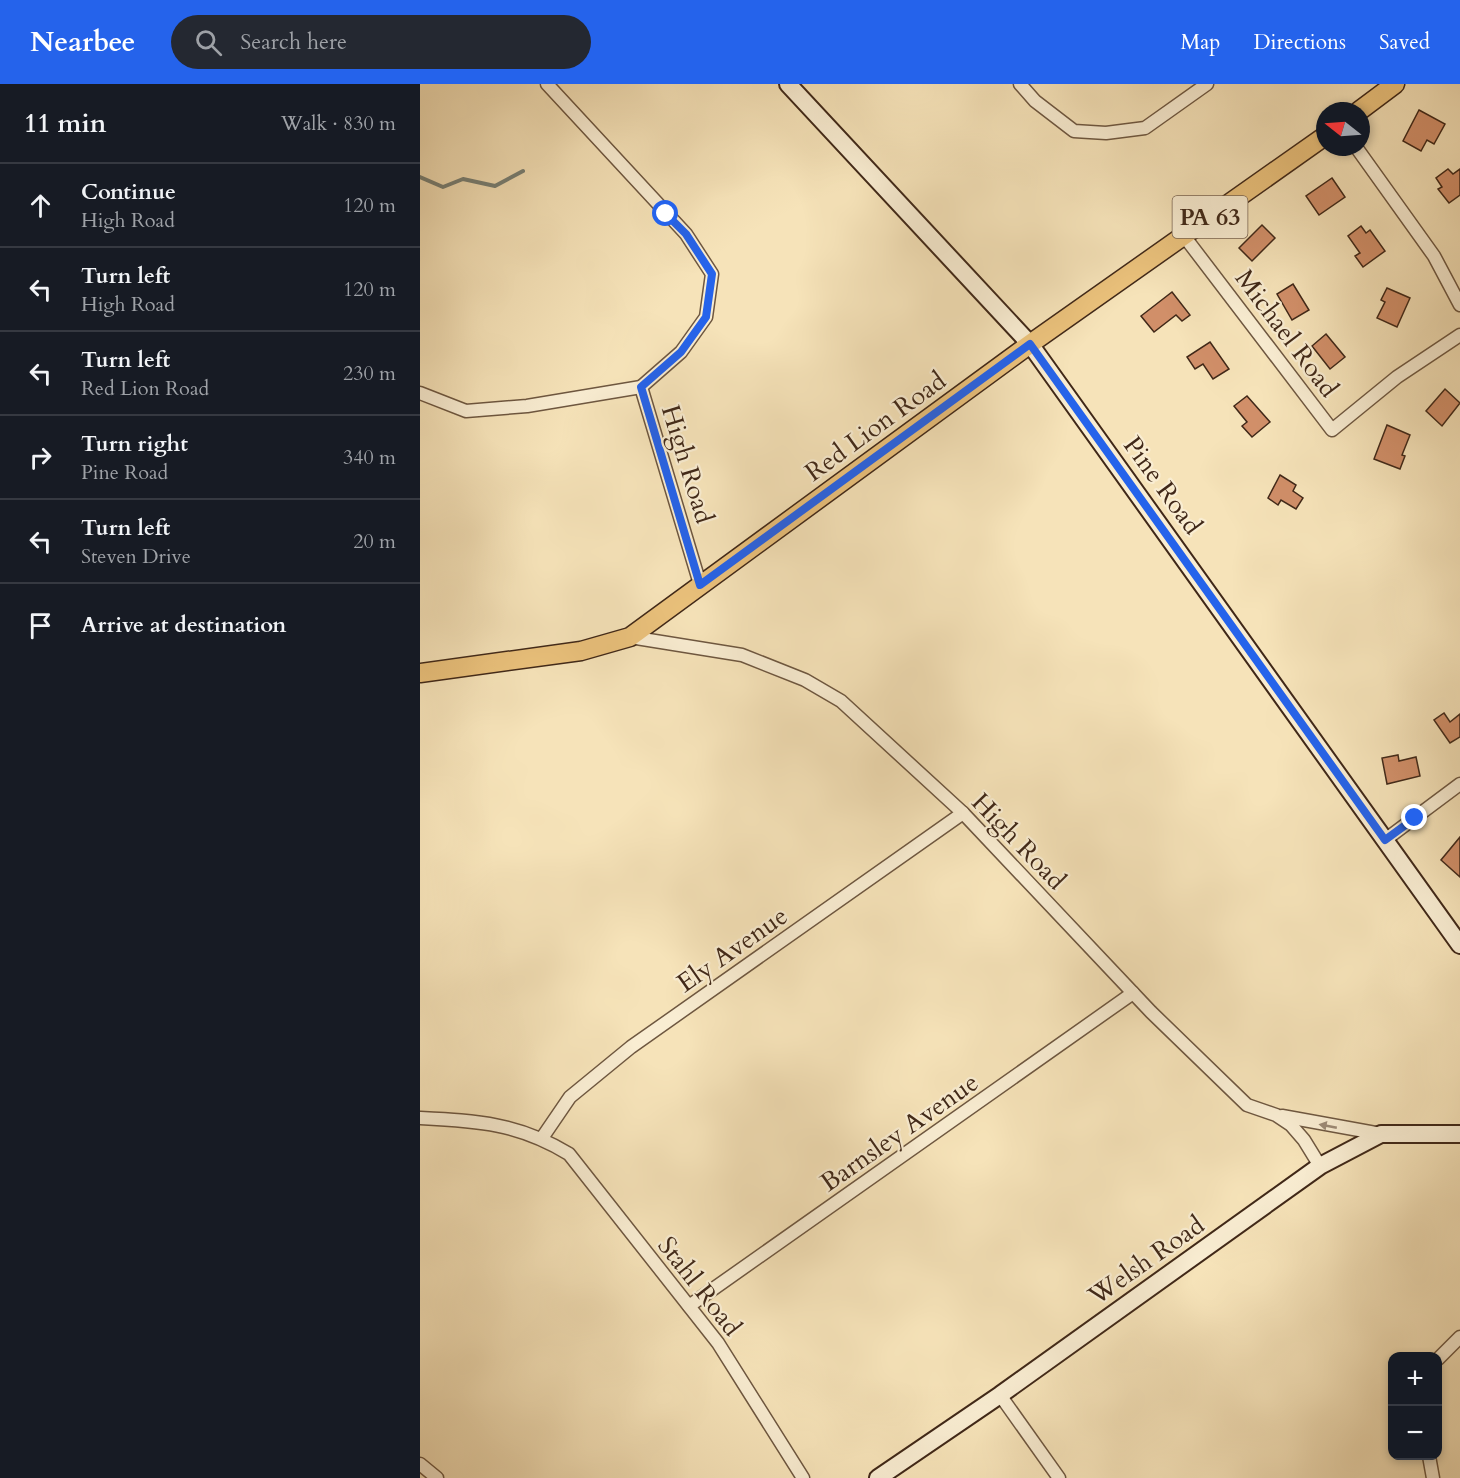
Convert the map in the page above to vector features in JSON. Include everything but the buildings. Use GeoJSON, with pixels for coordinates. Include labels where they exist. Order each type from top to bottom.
{"type":"FeatureCollection","features":[{"type":"Feature","properties":{"kind":"main road"},"geometry":{"type":"LineString","coordinates":[[1370,103],[1395,84]]}},
{"type":"Feature","properties":{"kind":"main road","name":"Red Lion Road"},"geometry":{"type":"LineString","coordinates":[[420,673],[581,651],[630,637],[1030,344],[1316,142]]}},
{"type":"Feature","properties":{"kind":"street","name":"High Road"},"geometry":{"type":"LineString","coordinates":[[546,84],[686,234],[712,274],[706,317],[681,352],[641,387],[700,585]]}},
{"type":"Feature","properties":{"kind":"street","name":"Pine Road"},"geometry":{"type":"LineString","coordinates":[[788,84],[1030,344],[1460,945]]}},
{"type":"Feature","properties":{"kind":"street"},"geometry":{"type":"LineString","coordinates":[[1020,84],[1035,101],[1074,131],[1106,133],[1145,128],[1207,84]]}},
{"type":"Feature","properties":{"kind":"street"},"geometry":{"type":"LineString","coordinates":[[1363,156],[1429,248],[1460,305]]}},
{"type":"Feature","properties":{"kind":"street","name":"Michael Road"},"geometry":{"type":"LineString","coordinates":[[1184,236],[1332,430],[1397,377],[1460,334]]}},
{"type":"Feature","properties":{"kind":"street"},"geometry":{"type":"LineString","coordinates":[[420,393],[466,411],[527,406],[641,387]]}},
{"type":"Feature","properties":{"kind":"street","name":"High Road"},"geometry":{"type":"LineString","coordinates":[[630,637],[742,655],[805,680],[841,701],[963,813],[1134,993],[1247,1105],[1276,1115],[1291,1125],[1304,1140],[1320,1166]]}},
{"type":"Feature","properties":{"kind":"street"},"geometry":{"type":"LineString","coordinates":[[1385,840],[1460,784]]}},
{"type":"Feature","properties":{"kind":"street","name":"Ely Avenue"},"geometry":{"type":"LineString","coordinates":[[542,1138],[570,1097],[631,1047],[963,813]]}},
{"type":"Feature","properties":{"kind":"street","name":"Barnsley Avenue"},"geometry":{"type":"LineString","coordinates":[[689,1306],[1134,993]]}},
{"type":"Feature","properties":{"kind":"street"},"geometry":{"type":"LineString","coordinates":[[1276,1115],[1381,1134]]}},
{"type":"Feature","properties":{"kind":"street","name":"Stahl Road"},"geometry":{"type":"LineString","coordinates":[[420,1118],[485,1121],[542,1138],[569,1154],[718,1343],[803,1478]]}},
{"type":"Feature","properties":{"kind":"street","name":"Welsh Road"},"geometry":{"type":"LineString","coordinates":[[878,1478],[1000,1395],[1320,1166],[1381,1134],[1460,1134]]}},
{"type":"Feature","properties":{"kind":"street"},"geometry":{"type":"LineString","coordinates":[[1442,1354],[1460,1337]]}},
{"type":"Feature","properties":{"kind":"street"},"geometry":{"type":"LineString","coordinates":[[1000,1395],[1059,1478]]}},
{"type":"Feature","properties":{"kind":"street"},"geometry":{"type":"LineString","coordinates":[[1430,1460],[1433,1478]]}},
{"type":"Feature","properties":{"kind":"street"},"geometry":{"type":"LineString","coordinates":[[420,1464],[437,1478]]}},
{"type":"Feature","properties":{"kind":"waterway"},"geometry":{"type":"LineString","coordinates":[[420,177],[443,187],[463,179],[495,186],[523,171]]}},
{"type":"Feature","properties":{"kind":"route"},"geometry":{"type":"LineString","coordinates":[[666,214],[686,234],[712,274],[706,317],[681,352],[641,387],[700,585],[1030,344],[1385,840],[1415,818]]}}]}
